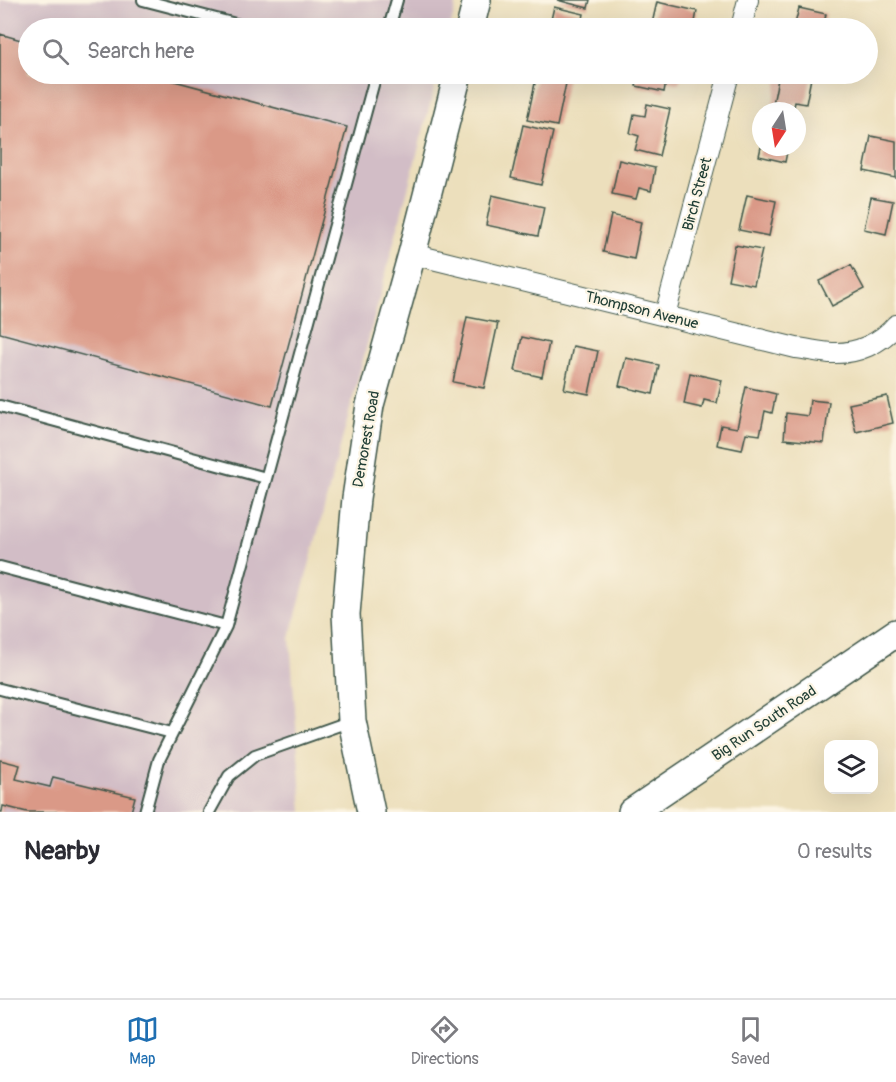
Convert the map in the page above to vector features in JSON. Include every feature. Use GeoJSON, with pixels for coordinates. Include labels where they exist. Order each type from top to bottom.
{"type":"FeatureCollection","features":[{"type":"Feature","properties":{"kind":"street"},"geometry":{"type":"LineString","coordinates":[[472,18],[477,0]]}},
{"type":"Feature","properties":{"kind":"street"},"geometry":{"type":"LineString","coordinates":[[744,18],[748,0]]}},
{"type":"Feature","properties":{"kind":"street","name":"Demorest Road"},"geometry":{"type":"LineString","coordinates":[[371,812],[352,721],[346,614],[356,498],[370,405],[455,84]]}},
{"type":"Feature","properties":{"kind":"street","name":"Birch Street"},"geometry":{"type":"LineString","coordinates":[[665,315],[726,84]]}},
{"type":"Feature","properties":{"kind":"street","name":"Thompson Avenue"},"geometry":{"type":"LineString","coordinates":[[412,254],[796,348],[834,353],[854,351],[872,345],[896,326]]}},
{"type":"Feature","properties":{"kind":"street","name":"Big Run South Road"},"geometry":{"type":"LineString","coordinates":[[632,812],[896,633]]}},
{"type":"Feature","properties":{"kind":"lane"},"geometry":{"type":"LineString","coordinates":[[143,0],[212,18]]}},
{"type":"Feature","properties":{"kind":"lane"},"geometry":{"type":"LineString","coordinates":[[392,18],[397,0]]}},
{"type":"Feature","properties":{"kind":"lane"},"geometry":{"type":"LineString","coordinates":[[145,812],[159,760],[226,626],[373,84]]}},
{"type":"Feature","properties":{"kind":"lane"},"geometry":{"type":"LineString","coordinates":[[0,406],[266,478]]}},
{"type":"Feature","properties":{"kind":"lane"},"geometry":{"type":"LineString","coordinates":[[0,567],[226,626]]}},
{"type":"Feature","properties":{"kind":"lane"},"geometry":{"type":"LineString","coordinates":[[0,688],[172,733]]}},
{"type":"Feature","properties":{"kind":"lane"},"geometry":{"type":"LineString","coordinates":[[209,812],[229,776],[255,755],[352,721]]}},
{"type":"Feature","properties":{"kind":"shaded area"},"geometry":{"type":"Polygon","coordinates":[[[0,0],[457,0],[452,18],[18,18],[18,84],[435,84],[290,638],[302,812],[0,812],[0,0]]]}},
{"type":"Feature","properties":{"kind":"building"},"geometry":{"type":"Polygon","coordinates":[[[557,0],[590,0],[588,8],[557,0]]]}},
{"type":"Feature","properties":{"kind":"building"},"geometry":{"type":"Polygon","coordinates":[[[657,2],[697,11],[696,18],[653,18],[657,2]]]}},
{"type":"Feature","properties":{"kind":"building"},"geometry":{"type":"Polygon","coordinates":[[[554,7],[584,14],[583,18],[551,18],[554,7]]]}},
{"type":"Feature","properties":{"kind":"building"},"geometry":{"type":"Polygon","coordinates":[[[799,8],[826,14],[825,18],[796,18],[799,8]]]}},
{"type":"Feature","properties":{"kind":"building"},"geometry":{"type":"Polygon","coordinates":[[[0,34],[18,39],[18,84],[186,84],[347,127],[272,406],[0,333],[0,34]]]}},
{"type":"Feature","properties":{"kind":"building"},"geometry":{"type":"Polygon","coordinates":[[[535,84],[566,84],[557,126],[527,120],[535,84]]]}},
{"type":"Feature","properties":{"kind":"building"},"geometry":{"type":"Polygon","coordinates":[[[636,84],[665,84],[664,92],[636,86],[636,84]]]}},
{"type":"Feature","properties":{"kind":"building"},"geometry":{"type":"Polygon","coordinates":[[[777,84],[810,84],[806,104],[806,102],[773,102],[777,84]]]}},
{"type":"Feature","properties":{"kind":"building"},"geometry":{"type":"Polygon","coordinates":[[[647,104],[670,109],[659,156],[635,150],[639,136],[630,133],[634,114],[645,116],[647,104]]]}},
{"type":"Feature","properties":{"kind":"building"},"geometry":{"type":"Polygon","coordinates":[[[523,125],[553,132],[541,185],[511,178],[523,125]]]}},
{"type":"Feature","properties":{"kind":"building"},"geometry":{"type":"Polygon","coordinates":[[[871,136],[896,141],[896,178],[864,171],[871,136]]]}},
{"type":"Feature","properties":{"kind":"building"},"geometry":{"type":"Polygon","coordinates":[[[759,156],[786,156],[785,162],[759,156]]]}},
{"type":"Feature","properties":{"kind":"building"},"geometry":{"type":"Polygon","coordinates":[[[619,160],[655,168],[651,191],[639,188],[636,199],[612,194],[619,160]]]}},
{"type":"Feature","properties":{"kind":"building"},"geometry":{"type":"Polygon","coordinates":[[[492,195],[544,207],[538,236],[486,225],[492,195]]]}},
{"type":"Feature","properties":{"kind":"building"},"geometry":{"type":"Polygon","coordinates":[[[747,195],[776,201],[769,236],[739,230],[747,195]]]}},
{"type":"Feature","properties":{"kind":"building"},"geometry":{"type":"Polygon","coordinates":[[[871,197],[893,201],[886,234],[864,229],[871,197]]]}},
{"type":"Feature","properties":{"kind":"building"},"geometry":{"type":"Polygon","coordinates":[[[611,215],[641,222],[634,259],[603,252],[611,215]]]}},
{"type":"Feature","properties":{"kind":"building"},"geometry":{"type":"Polygon","coordinates":[[[735,245],[762,250],[754,285],[728,280],[735,245]]]}},
{"type":"Feature","properties":{"kind":"building"},"geometry":{"type":"Polygon","coordinates":[[[851,265],[864,289],[832,306],[819,281],[851,265]]]}},
{"type":"Feature","properties":{"kind":"building"},"geometry":{"type":"Polygon","coordinates":[[[467,317],[498,323],[484,388],[453,382],[467,317]]]}},
{"type":"Feature","properties":{"kind":"building"},"geometry":{"type":"Polygon","coordinates":[[[522,337],[549,343],[542,377],[515,371],[522,337]]]}},
{"type":"Feature","properties":{"kind":"building"},"geometry":{"type":"Polygon","coordinates":[[[573,346],[598,351],[589,394],[564,389],[573,346]]]}},
{"type":"Feature","properties":{"kind":"building"},"geometry":{"type":"Polygon","coordinates":[[[626,358],[659,365],[653,394],[619,386],[626,358]]]}},
{"type":"Feature","properties":{"kind":"building"},"geometry":{"type":"Polygon","coordinates":[[[690,373],[722,380],[717,403],[704,400],[702,408],[684,404],[690,373]]]}},
{"type":"Feature","properties":{"kind":"building"},"geometry":{"type":"Polygon","coordinates":[[[746,387],[776,394],[772,413],[765,411],[760,435],[746,433],[742,450],[717,445],[721,425],[737,428],[746,387]]]}},
{"type":"Feature","properties":{"kind":"building"},"geometry":{"type":"Polygon","coordinates":[[[887,396],[893,423],[856,432],[849,404],[887,396]]]}},
{"type":"Feature","properties":{"kind":"building"},"geometry":{"type":"Polygon","coordinates":[[[810,400],[829,402],[824,443],[784,439],[786,413],[808,416],[810,400]]]}},
{"type":"Feature","properties":{"kind":"building"},"geometry":{"type":"Polygon","coordinates":[[[0,760],[20,765],[16,779],[50,787],[53,777],[135,797],[131,812],[27,812],[3,806],[0,812],[0,760]]]}}]}
